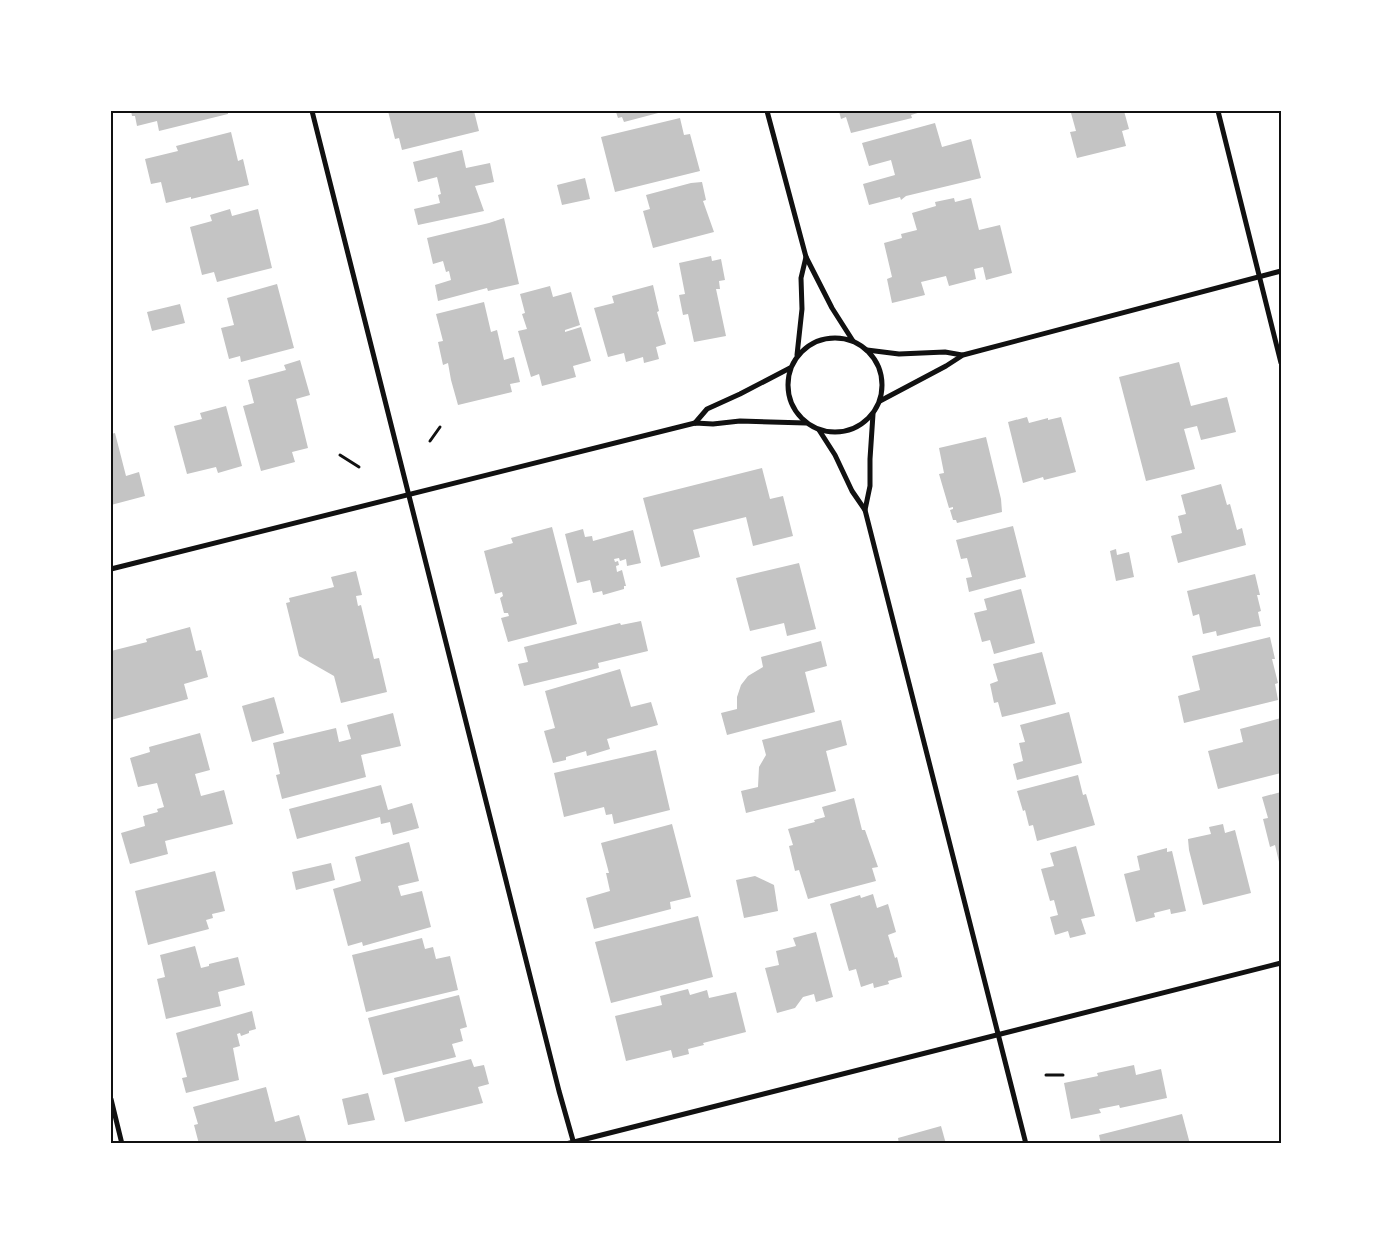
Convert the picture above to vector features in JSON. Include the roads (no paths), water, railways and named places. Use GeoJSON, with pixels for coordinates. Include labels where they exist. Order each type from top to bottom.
{"type":"FeatureCollection","features":[{"type":"Feature","properties":{"kind":"street"},"geometry":{"type":"LineString","coordinates":[[312,111],[573,1143]]}},
{"type":"Feature","properties":{"kind":"street"},"geometry":{"type":"LineString","coordinates":[[767,111],[806,257],[828,301],[853,341]]}},
{"type":"Feature","properties":{"kind":"street"},"geometry":{"type":"LineString","coordinates":[[1218,111],[1281,362]]}},
{"type":"Feature","properties":{"kind":"street"},"geometry":{"type":"LineString","coordinates":[[797,356],[802,309],[801,278],[806,257]]}},
{"type":"Feature","properties":{"kind":"street"},"geometry":{"type":"LineString","coordinates":[[880,401],[963,355],[1281,271]]}},
{"type":"Feature","properties":{"kind":"street"},"geometry":{"type":"LineString","coordinates":[[838,338],[853,341],[867,350],[876,361],[881,374],[882,388],[880,401],[873,414],[854,429],[830,433],[806,423],[795,412],[788,398],[787,382],[790,368],[797,356],[808,345],[822,339],[838,338]]}},
{"type":"Feature","properties":{"kind":"street"},"geometry":{"type":"LineString","coordinates":[[867,350],[898,354],[945,352],[963,355]]}},
{"type":"Feature","properties":{"kind":"street"},"geometry":{"type":"LineString","coordinates":[[695,423],[706,409],[790,368]]}},
{"type":"Feature","properties":{"kind":"street"},"geometry":{"type":"LineString","coordinates":[[865,510],[870,486],[873,414]]}},
{"type":"Feature","properties":{"kind":"street"},"geometry":{"type":"LineString","coordinates":[[111,569],[695,423],[713,424],[740,421],[806,423]]}},
{"type":"Feature","properties":{"kind":"street"},"geometry":{"type":"LineString","coordinates":[[819,430],[837,460],[852,492],[865,510],[1026,1144]]}},
{"type":"Feature","properties":{"kind":"street"},"geometry":{"type":"LineString","coordinates":[[566,1144],[1281,963]]}},
{"type":"Feature","properties":{"kind":"street"},"geometry":{"type":"LineString","coordinates":[[111,1099],[122,1144]]}}]}
